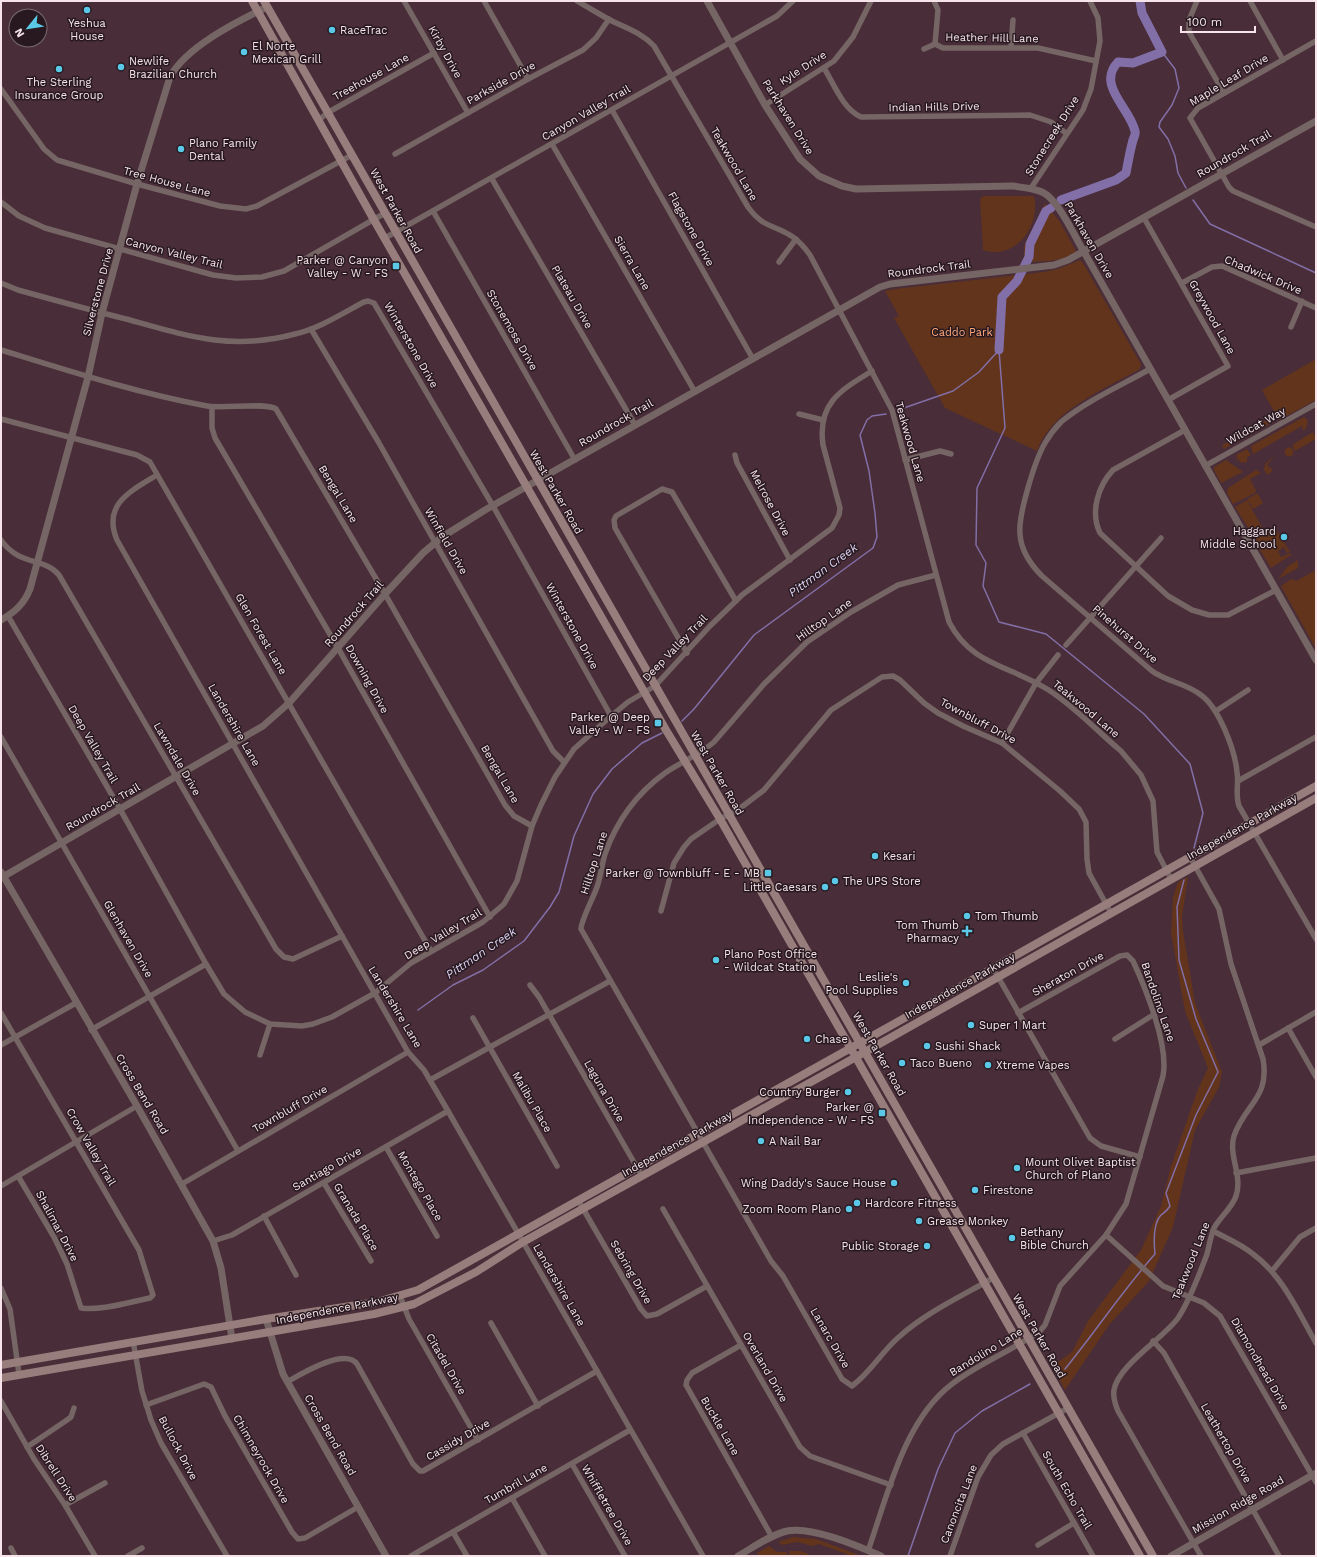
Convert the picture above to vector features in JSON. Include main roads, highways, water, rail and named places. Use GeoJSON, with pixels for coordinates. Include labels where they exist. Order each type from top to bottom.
{"type":"FeatureCollection","features":[{"type":"Feature","properties":{"kind":"main road","name":"West Parker Road"},"geometry":{"type":"LineString","coordinates":[[252,1],[374,220],[684,761],[720,819],[1140,1556]]}},
{"type":"Feature","properties":{"kind":"main road","name":"West Parker Road"},"geometry":{"type":"LineString","coordinates":[[265,4],[1153,1556]]}},
{"type":"Feature","properties":{"kind":"main road"},"geometry":{"type":"LineString","coordinates":[[286,62],[295,57]]}},
{"type":"Feature","properties":{"kind":"main road","name":"Independence Parkway"},"geometry":{"type":"LineString","coordinates":[[1,1365],[133,1341],[377,1302],[400,1296],[425,1286],[1313,788]]}},
{"type":"Feature","properties":{"kind":"main road","name":"Independence Parkway"},"geometry":{"type":"LineString","coordinates":[[1,1378],[270,1333],[374,1314],[403,1307],[476,1272],[523,1242],[855,1058],[1171,879],[1316,799]]}},
{"type":"Feature","properties":{"kind":"main road"},"geometry":{"type":"LineString","coordinates":[[749,871],[758,866]]}},
{"type":"Feature","properties":{"kind":"main road"},"geometry":{"type":"LineString","coordinates":[[777,921],[787,916]]}},
{"type":"Feature","properties":{"kind":"main road"},"geometry":{"type":"LineString","coordinates":[[809,976],[818,971]]}},
{"type":"Feature","properties":{"kind":"main road"},"geometry":{"type":"LineString","coordinates":[[930,1004],[934,1013]]}},
{"type":"Feature","properties":{"kind":"main road"},"geometry":{"type":"LineString","coordinates":[[776,1088],[782,1098]]}},
{"type":"Feature","properties":{"kind":"main road"},"geometry":{"type":"LineString","coordinates":[[896,1129],[906,1124]]}},
{"type":"Feature","properties":{"kind":"main road"},"geometry":{"type":"LineString","coordinates":[[931,1189],[940,1184]]}},
{"type":"Feature","properties":{"kind":"waterway","name":"Pittman Creek"},"geometry":{"type":"LineString","coordinates":[[1061,200],[1116,180],[1126,173],[1135,132],[1132,122],[1112,88],[1112,71],[1118,62],[1133,63],[1162,52],[1142,13],[1140,1]]}},
{"type":"Feature","properties":{"kind":"waterway"},"geometry":{"type":"LineString","coordinates":[[1162,52],[1175,69],[1179,88],[1172,105],[1160,122],[1159,127],[1168,139],[1175,156],[1178,173],[1186,188]]}},
{"type":"Feature","properties":{"kind":"waterway"},"geometry":{"type":"LineString","coordinates":[[1193,200],[1210,224],[1316,273]]}},
{"type":"Feature","properties":{"kind":"waterway","name":"Pittman Creek"},"geometry":{"type":"LineString","coordinates":[[999,350],[1002,297],[1017,281],[1029,257],[1030,244],[1046,211],[1051,208]]}},
{"type":"Feature","properties":{"kind":"waterway"},"geometry":{"type":"LineString","coordinates":[[999,350],[1005,428],[977,488],[976,545],[986,563],[983,586],[999,622],[1046,634],[1144,714],[1190,764],[1203,813],[1194,848]]}},
{"type":"Feature","properties":{"kind":"waterway","name":"Pittman Creek"},"geometry":{"type":"LineString","coordinates":[[898,410],[953,391],[979,372],[999,350]]}},
{"type":"Feature","properties":{"kind":"waterway","name":"Pittman Creek"},"geometry":{"type":"LineString","coordinates":[[682,721],[694,709],[754,635],[873,548],[877,537],[875,513],[869,471],[860,435],[867,420],[872,416],[886,414]]}},
{"type":"Feature","properties":{"kind":"waterway","name":"Pittman Creek"},"geometry":{"type":"LineString","coordinates":[[418,1010],[453,985],[483,970],[524,941],[550,907],[559,892],[574,836],[593,794],[612,769],[642,743],[662,733]]}},
{"type":"Feature","properties":{"kind":"waterway"},"geometry":{"type":"LineString","coordinates":[[1065,1369],[1155,1254],[1154,1245],[1158,1219],[1170,1206],[1166,1193],[1196,1115],[1218,1072],[1196,1019],[1179,960],[1177,907],[1184,880]]}},
{"type":"Feature","properties":{"kind":"waterway"},"geometry":{"type":"LineString","coordinates":[[908,1556],[938,1469],[955,1433],[982,1411],[1030,1384]]}},
{"type":"Feature","properties":{"kind":"place","name":"Yeshua House"},"geometry":{"type":"Point","coordinates":[87,10]}},
{"type":"Feature","properties":{"kind":"place","name":"RaceTrac"},"geometry":{"type":"Point","coordinates":[332,30]}},
{"type":"Feature","properties":{"kind":"place","name":"El Norte Mexican Grill"},"geometry":{"type":"Point","coordinates":[244,52]}},
{"type":"Feature","properties":{"kind":"place","name":"Newlife Brazilian Church"},"geometry":{"type":"Point","coordinates":[121,67]}},
{"type":"Feature","properties":{"kind":"place","name":"The Sterling Insurance Group"},"geometry":{"type":"Point","coordinates":[59,69]}},
{"type":"Feature","properties":{"kind":"place","name":"Plano Family Dental"},"geometry":{"type":"Point","coordinates":[181,149]}},
{"type":"Feature","properties":{"kind":"place","name":"Parker @ Canyon Valley - W - FS"},"geometry":{"type":"Point","coordinates":[396,266]}},
{"type":"Feature","properties":{"kind":"place","name":"Haggard Middle School"},"geometry":{"type":"Point","coordinates":[1284,537]}},
{"type":"Feature","properties":{"kind":"place","name":"Parker @ Deep Valley - W - FS"},"geometry":{"type":"Point","coordinates":[658,723]}},
{"type":"Feature","properties":{"kind":"place","name":"Kesari"},"geometry":{"type":"Point","coordinates":[875,856]}},
{"type":"Feature","properties":{"kind":"place","name":"Parker @ Townbluff - E - MB"},"geometry":{"type":"Point","coordinates":[768,873]}},
{"type":"Feature","properties":{"kind":"place","name":"The UPS Store"},"geometry":{"type":"Point","coordinates":[835,881]}},
{"type":"Feature","properties":{"kind":"place","name":"Little Caesars"},"geometry":{"type":"Point","coordinates":[825,887]}},
{"type":"Feature","properties":{"kind":"place","name":"Tom Thumb"},"geometry":{"type":"Point","coordinates":[967,916]}},
{"type":"Feature","properties":{"kind":"place","name":"Tom Thumb Pharmacy"},"geometry":{"type":"Point","coordinates":[967,931]}},
{"type":"Feature","properties":{"kind":"place","name":"Plano Post Office - Wildcat Station"},"geometry":{"type":"Point","coordinates":[716,960]}},
{"type":"Feature","properties":{"kind":"place","name":"Leslie's Pool Supplies"},"geometry":{"type":"Point","coordinates":[906,983]}},
{"type":"Feature","properties":{"kind":"place","name":"Super 1 Mart"},"geometry":{"type":"Point","coordinates":[971,1025]}},
{"type":"Feature","properties":{"kind":"place","name":"Chase"},"geometry":{"type":"Point","coordinates":[807,1039]}},
{"type":"Feature","properties":{"kind":"place","name":"Sushi Shack"},"geometry":{"type":"Point","coordinates":[927,1046]}},
{"type":"Feature","properties":{"kind":"place","name":"Taco Bueno"},"geometry":{"type":"Point","coordinates":[902,1063]}},
{"type":"Feature","properties":{"kind":"place","name":"Xtreme Vapes"},"geometry":{"type":"Point","coordinates":[988,1065]}},
{"type":"Feature","properties":{"kind":"place","name":"Country Burger"},"geometry":{"type":"Point","coordinates":[848,1092]}},
{"type":"Feature","properties":{"kind":"place","name":"Parker @ Independence - W - FS"},"geometry":{"type":"Point","coordinates":[882,1113]}},
{"type":"Feature","properties":{"kind":"place","name":"A Nail Bar"},"geometry":{"type":"Point","coordinates":[761,1141]}},
{"type":"Feature","properties":{"kind":"place","name":"Mount Olivet Baptist Church of Plano"},"geometry":{"type":"Point","coordinates":[1017,1168]}},
{"type":"Feature","properties":{"kind":"place","name":"Wing Daddy's Sauce House"},"geometry":{"type":"Point","coordinates":[894,1183]}},
{"type":"Feature","properties":{"kind":"place","name":"Firestone"},"geometry":{"type":"Point","coordinates":[975,1190]}},
{"type":"Feature","properties":{"kind":"place","name":"Hardcore Fitness"},"geometry":{"type":"Point","coordinates":[857,1203]}},
{"type":"Feature","properties":{"kind":"place","name":"Zoom Room Plano"},"geometry":{"type":"Point","coordinates":[849,1209]}},
{"type":"Feature","properties":{"kind":"place","name":"Grease Monkey"},"geometry":{"type":"Point","coordinates":[919,1221]}},
{"type":"Feature","properties":{"kind":"place","name":"Bethany Bible Church"},"geometry":{"type":"Point","coordinates":[1012,1238]}},
{"type":"Feature","properties":{"kind":"place","name":"Public Storage"},"geometry":{"type":"Point","coordinates":[927,1246]}},
{"type":"Feature","properties":{"kind":"park label","name":"Caddo Park"},"geometry":{"type":"Point","coordinates":[962,332]}}]}
